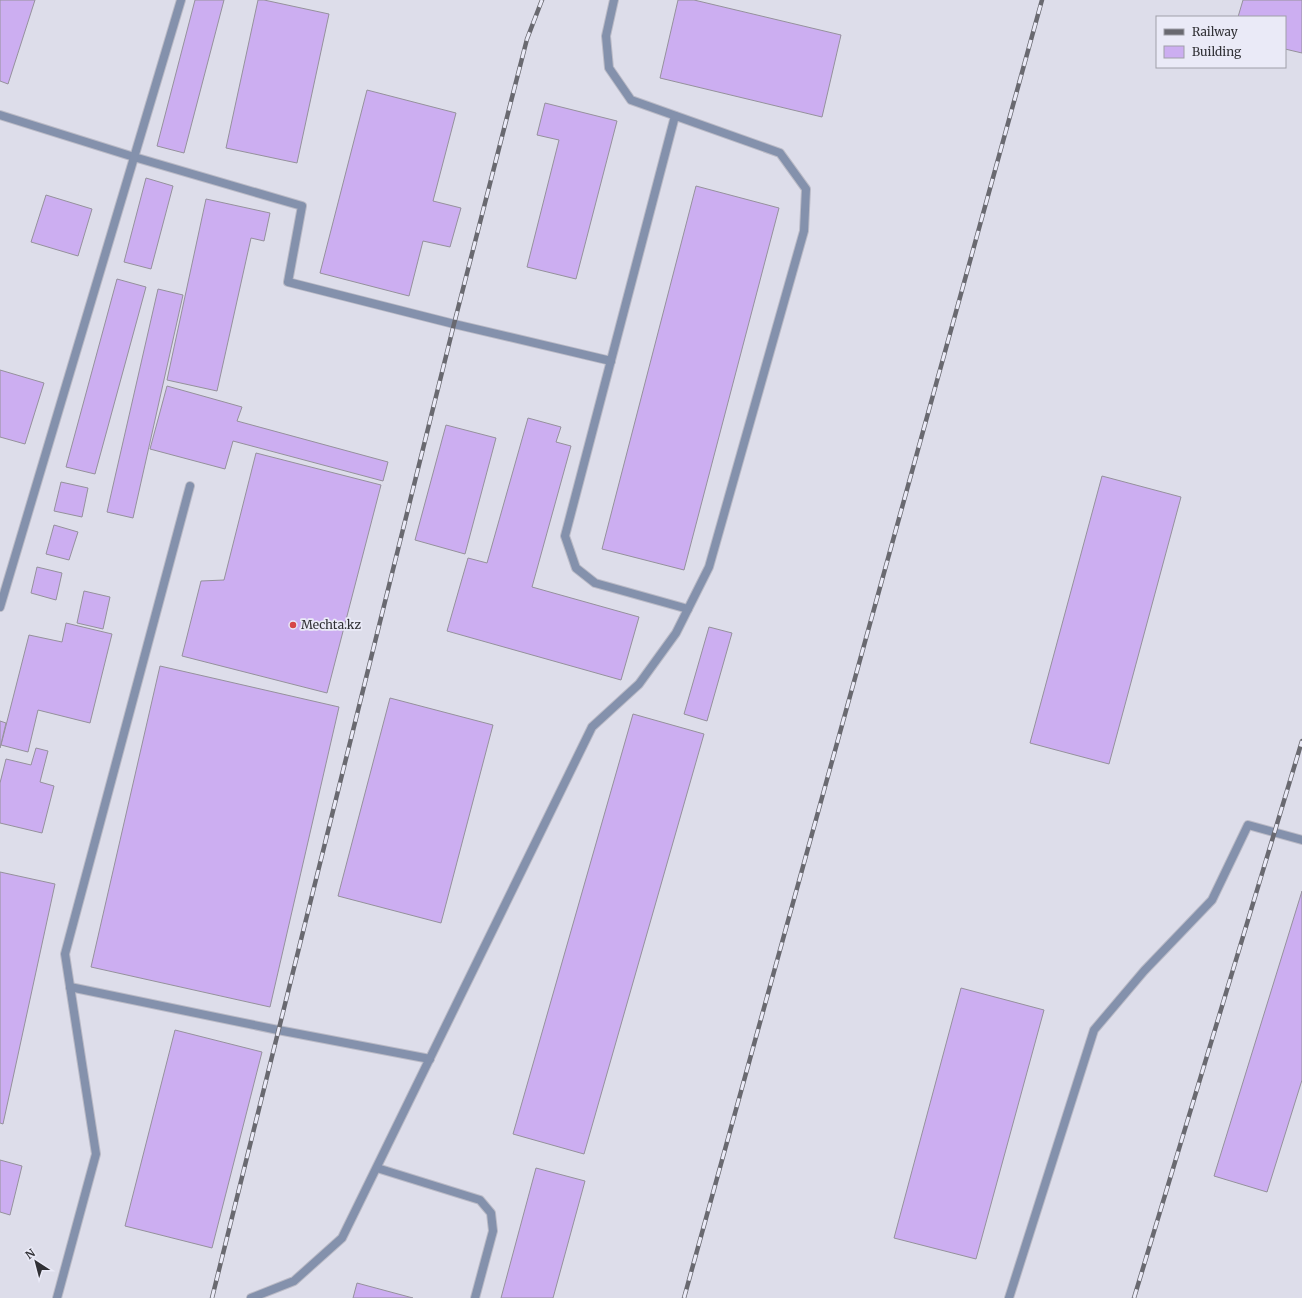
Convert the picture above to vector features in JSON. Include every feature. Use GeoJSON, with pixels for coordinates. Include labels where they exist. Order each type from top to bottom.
{"type":"FeatureCollection","features":[{"type":"Feature","properties":{"kind":"lane"},"geometry":{"type":"LineString","coordinates":[[0,607],[181,0]]}},
{"type":"Feature","properties":{"kind":"lane"},"geometry":{"type":"LineString","coordinates":[[251,1298],[294,1281],[342,1238],[592,727],[639,684],[676,633],[709,567],[804,231],[806,189],[780,153],[631,100],[609,68],[606,36],[614,0]]}},
{"type":"Feature","properties":{"kind":"lane"},"geometry":{"type":"LineString","coordinates":[[0,114],[134,157],[302,206],[288,282],[454,324],[611,361]]}},
{"type":"Feature","properties":{"kind":"lane"},"geometry":{"type":"LineString","coordinates":[[675,116],[565,536],[576,568],[595,583],[688,609]]}},
{"type":"Feature","properties":{"kind":"lane"},"geometry":{"type":"LineString","coordinates":[[57,1298],[96,1154],[65,954],[190,486]]}},
{"type":"Feature","properties":{"kind":"lane"},"geometry":{"type":"LineString","coordinates":[[1009,1298],[1094,1030],[1144,971],[1212,900],[1248,825],[1302,840]]}},
{"type":"Feature","properties":{"kind":"lane"},"geometry":{"type":"LineString","coordinates":[[70,986],[278,1030],[430,1059]]}},
{"type":"Feature","properties":{"kind":"lane"},"geometry":{"type":"LineString","coordinates":[[377,1168],[480,1200],[491,1213],[493,1231],[475,1298]]}},
{"type":"Feature","properties":{"kind":"building"},"geometry":{"type":"Polygon","coordinates":[[[0,0],[35,0],[8,84],[0,81],[0,0]]]}},
{"type":"Feature","properties":{"kind":"building"},"geometry":{"type":"Polygon","coordinates":[[[195,0],[224,0],[184,153],[157,146],[195,0]]]}},
{"type":"Feature","properties":{"kind":"building"},"geometry":{"type":"Polygon","coordinates":[[[258,0],[329,14],[297,163],[226,148],[258,0]]]}},
{"type":"Feature","properties":{"kind":"building"},"geometry":{"type":"Polygon","coordinates":[[[678,0],[694,0],[841,35],[822,117],[660,78],[678,0]]]}},
{"type":"Feature","properties":{"kind":"building"},"geometry":{"type":"Polygon","coordinates":[[[1243,0],[1302,0],[1302,53],[1286,49],[1286,16],[1238,16],[1243,0]]]}},
{"type":"Feature","properties":{"kind":"building"},"geometry":{"type":"Polygon","coordinates":[[[367,90],[456,113],[433,201],[461,208],[450,247],[423,241],[409,296],[320,273],[367,90]]]}},
{"type":"Feature","properties":{"kind":"building"},"geometry":{"type":"Polygon","coordinates":[[[545,103],[617,121],[576,279],[527,267],[559,140],[537,135],[545,103]]]}},
{"type":"Feature","properties":{"kind":"building"},"geometry":{"type":"Polygon","coordinates":[[[146,178],[173,186],[151,269],[124,262],[146,178]]]}},
{"type":"Feature","properties":{"kind":"building"},"geometry":{"type":"Polygon","coordinates":[[[696,186],[779,208],[684,570],[602,549],[696,186]]]}},
{"type":"Feature","properties":{"kind":"building"},"geometry":{"type":"Polygon","coordinates":[[[46,195],[92,209],[78,256],[31,242],[46,195]]]}},
{"type":"Feature","properties":{"kind":"building"},"geometry":{"type":"Polygon","coordinates":[[[206,199],[270,213],[264,241],[251,238],[217,391],[167,380],[206,199]]]}},
{"type":"Feature","properties":{"kind":"building"},"geometry":{"type":"Polygon","coordinates":[[[117,279],[146,287],[95,474],[66,467],[117,279]]]}},
{"type":"Feature","properties":{"kind":"building"},"geometry":{"type":"Polygon","coordinates":[[[158,289],[183,295],[133,518],[107,512],[158,289]]]}},
{"type":"Feature","properties":{"kind":"building"},"geometry":{"type":"Polygon","coordinates":[[[0,370],[44,383],[25,444],[0,437],[0,370]]]}},
{"type":"Feature","properties":{"kind":"building"},"geometry":{"type":"Polygon","coordinates":[[[167,386],[242,407],[237,421],[388,462],[383,481],[233,441],[225,469],[150,449],[167,386]]]}},
{"type":"Feature","properties":{"kind":"building"},"geometry":{"type":"Polygon","coordinates":[[[528,418],[561,427],[556,442],[571,446],[532,587],[639,617],[621,680],[447,631],[468,558],[487,563],[528,418]]]}},
{"type":"Feature","properties":{"kind":"building"},"geometry":{"type":"Polygon","coordinates":[[[446,425],[496,438],[465,554],[415,540],[446,425]]]}},
{"type":"Feature","properties":{"kind":"building"},"geometry":{"type":"Polygon","coordinates":[[[256,453],[381,485],[327,693],[182,656],[201,581],[224,580],[256,453]]]}},
{"type":"Feature","properties":{"kind":"building"},"geometry":{"type":"Polygon","coordinates":[[[1102,476],[1181,497],[1109,764],[1030,743],[1102,476]]]}},
{"type":"Feature","properties":{"kind":"building"},"geometry":{"type":"Polygon","coordinates":[[[61,482],[88,488],[82,517],[54,511],[61,482]]]}},
{"type":"Feature","properties":{"kind":"building"},"geometry":{"type":"Polygon","coordinates":[[[54,525],[78,532],[69,560],[46,554],[54,525]]]}},
{"type":"Feature","properties":{"kind":"building"},"geometry":{"type":"Polygon","coordinates":[[[37,567],[62,573],[56,600],[31,593],[37,567]]]}},
{"type":"Feature","properties":{"kind":"building"},"geometry":{"type":"Polygon","coordinates":[[[84,591],[110,597],[103,629],[77,623],[84,591]]]}},
{"type":"Feature","properties":{"kind":"building"},"geometry":{"type":"Polygon","coordinates":[[[66,623],[112,634],[90,723],[38,710],[28,752],[1,745],[29,635],[62,642],[66,623]]]}},
{"type":"Feature","properties":{"kind":"building"},"geometry":{"type":"Polygon","coordinates":[[[709,627],[732,633],[707,721],[684,714],[709,627]]]}},
{"type":"Feature","properties":{"kind":"building"},"geometry":{"type":"Polygon","coordinates":[[[160,666],[339,707],[270,1007],[91,967],[160,666]]]}},
{"type":"Feature","properties":{"kind":"building"},"geometry":{"type":"Polygon","coordinates":[[[390,698],[493,725],[441,923],[338,896],[390,698]]]}},
{"type":"Feature","properties":{"kind":"building"},"geometry":{"type":"Polygon","coordinates":[[[633,714],[704,734],[584,1154],[513,1134],[633,714]]]}},
{"type":"Feature","properties":{"kind":"building"},"geometry":{"type":"Polygon","coordinates":[[[0,721],[6,723],[0,748],[0,721]]]}},
{"type":"Feature","properties":{"kind":"building"},"geometry":{"type":"Polygon","coordinates":[[[36,748],[48,751],[40,782],[54,786],[42,833],[0,823],[0,783],[6,759],[31,765],[36,748]]]}},
{"type":"Feature","properties":{"kind":"building"},"geometry":{"type":"Polygon","coordinates":[[[0,872],[55,884],[3,1124],[0,1123],[0,872]]]}},
{"type":"Feature","properties":{"kind":"building"},"geometry":{"type":"Polygon","coordinates":[[[1302,891],[1302,1080],[1267,1192],[1214,1176],[1302,891]]]}},
{"type":"Feature","properties":{"kind":"building"},"geometry":{"type":"Polygon","coordinates":[[[961,988],[1044,1010],[976,1259],[894,1238],[961,988]]]}},
{"type":"Feature","properties":{"kind":"building"},"geometry":{"type":"Polygon","coordinates":[[[175,1030],[262,1052],[212,1248],[125,1226],[175,1030]]]}},
{"type":"Feature","properties":{"kind":"building"},"geometry":{"type":"Polygon","coordinates":[[[0,1160],[22,1166],[10,1215],[0,1212],[0,1160]]]}},
{"type":"Feature","properties":{"kind":"building"},"geometry":{"type":"Polygon","coordinates":[[[536,1168],[585,1181],[553,1298],[501,1298],[536,1168]]]}},
{"type":"Feature","properties":{"kind":"building"},"geometry":{"type":"Polygon","coordinates":[[[357,1283],[413,1298],[353,1298],[357,1283]]]}},
{"type":"Feature","properties":{"kind":"railway"},"geometry":{"type":"LineString","coordinates":[[212,1298],[454,324],[527,39],[542,0]]}},
{"type":"Feature","properties":{"kind":"railway"},"geometry":{"type":"LineString","coordinates":[[684,1298],[1042,0]]}},
{"type":"Feature","properties":{"kind":"railway"},"geometry":{"type":"LineString","coordinates":[[1134,1298],[1302,741]]}},
{"type":"Feature","properties":{"kind":"place","name":"Mechta.kz"},"geometry":{"type":"Point","coordinates":[293,625]}}]}
